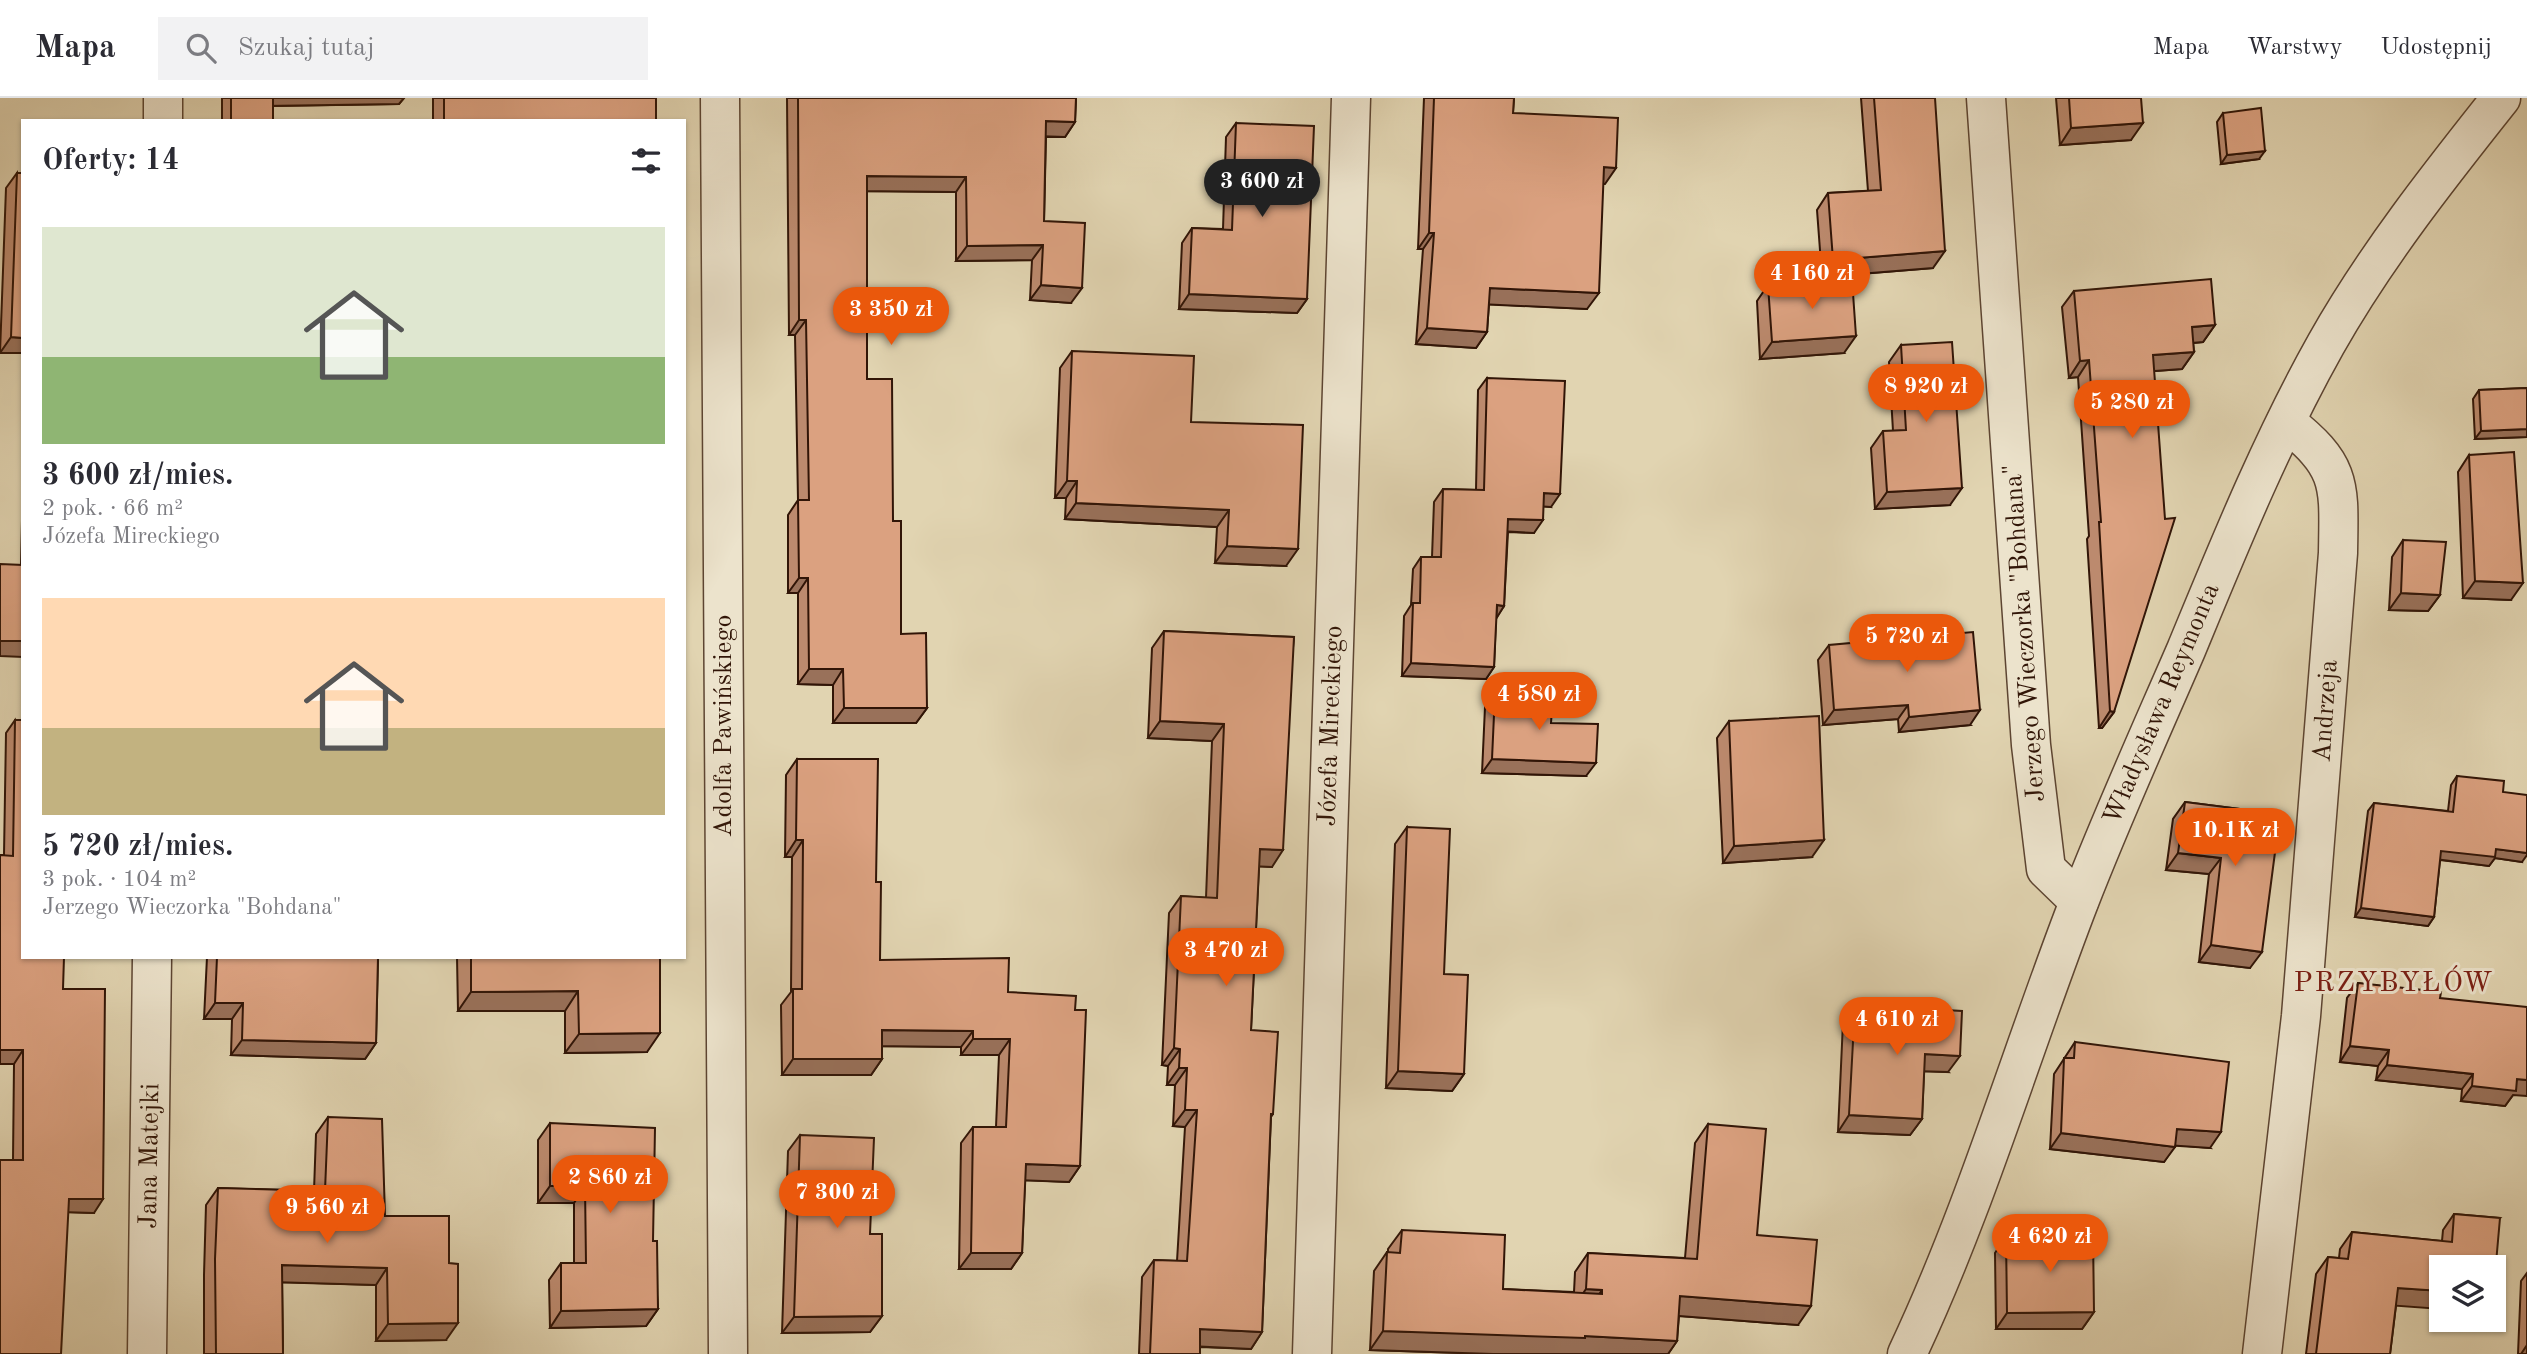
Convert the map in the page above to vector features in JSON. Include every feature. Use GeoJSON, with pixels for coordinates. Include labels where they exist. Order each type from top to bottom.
{"type":"FeatureCollection","features":[{"type":"Feature","properties":{"kind":"street"},"geometry":{"type":"LineString","coordinates":[[163,98],[163,119]]}},
{"type":"Feature","properties":{"kind":"street","name":"Adolfa Pawińskiego"},"geometry":{"type":"LineString","coordinates":[[720,98],[728,1354]]}},
{"type":"Feature","properties":{"kind":"street","name":"Józefa Mireckiego"},"geometry":{"type":"LineString","coordinates":[[1311,1354],[1350,98]]}},
{"type":"Feature","properties":{"kind":"street","name":"Jerzego Wieczorka \"Bohdana\""},"geometry":{"type":"LineString","coordinates":[[1986,98],[2036,784],[2046,869],[2079,901]]}},
{"type":"Feature","properties":{"kind":"street","name":"Władysława Reymonta"},"geometry":{"type":"LineString","coordinates":[[1907,1354],[1927,1312],[1974,1193],[2079,901],[2246,506],[2286,422],[2351,303],[2407,222],[2501,98]]}},
{"type":"Feature","properties":{"kind":"street","name":"Andrzeja"},"geometry":{"type":"LineString","coordinates":[[2262,1354],[2301,1016],[2321,786],[2338,540],[2337,489],[2329,464],[2314,444],[2286,422]]}},
{"type":"Feature","properties":{"kind":"street","name":"Jana Matejki"},"geometry":{"type":"LineString","coordinates":[[147,1354],[152,959]]}},
{"type":"Feature","properties":{"kind":"building"},"geometry":{"type":"Polygon","coordinates":[[[231,98],[273,98],[273,119],[231,119],[231,98]]]}},
{"type":"Feature","properties":{"kind":"building"},"geometry":{"type":"Polygon","coordinates":[[[444,98],[656,98],[656,119],[444,119],[444,98]]]}},
{"type":"Feature","properties":{"kind":"building"},"geometry":{"type":"Polygon","coordinates":[[[798,98],[1076,98],[1075,122],[1046,121],[1044,221],[1085,223],[1082,288],[1041,285],[1043,245],[967,246],[966,177],[867,176],[867,379],[892,379],[893,521],[901,521],[901,634],[926,633],[927,708],[844,708],[843,669],[809,669],[808,578],[799,578],[798,500],[809,500],[806,320],[799,320],[798,98]]]}},
{"type":"Feature","properties":{"kind":"building"},"geometry":{"type":"Polygon","coordinates":[[[1434,98],[1514,98],[1513,113],[1618,118],[1616,168],[1604,167],[1599,293],[1490,288],[1487,332],[1427,328],[1434,233],[1429,233],[1434,98]]]}},
{"type":"Feature","properties":{"kind":"building"},"geometry":{"type":"Polygon","coordinates":[[[1874,98],[1935,98],[1945,251],[1833,260],[1828,193],[1881,190],[1874,98]]]}},
{"type":"Feature","properties":{"kind":"building"},"geometry":{"type":"Polygon","coordinates":[[[2069,98],[2141,98],[2143,123],[2071,128],[2069,98]]]}},
{"type":"Feature","properties":{"kind":"building"},"geometry":{"type":"Polygon","coordinates":[[[2261,108],[2265,151],[2227,155],[2223,113],[2261,108]]]}},
{"type":"Feature","properties":{"kind":"building"},"geometry":{"type":"Polygon","coordinates":[[[1236,123],[1314,126],[1307,299],[1189,294],[1192,228],[1232,230],[1236,123]]]}},
{"type":"Feature","properties":{"kind":"building"},"geometry":{"type":"Polygon","coordinates":[[[17,173],[21,173],[21,338],[11,337],[17,173]]]}},
{"type":"Feature","properties":{"kind":"building"},"geometry":{"type":"Polygon","coordinates":[[[1852,279],[1856,336],[1772,342],[1768,285],[1852,279]]]}},
{"type":"Feature","properties":{"kind":"building"},"geometry":{"type":"Polygon","coordinates":[[[2211,279],[2215,325],[2192,327],[2194,352],[2153,355],[2165,519],[2175,518],[2114,712],[2110,711],[2101,522],[2089,360],[2080,361],[2074,291],[2211,279]]]}},
{"type":"Feature","properties":{"kind":"building"},"geometry":{"type":"Polygon","coordinates":[[[1952,342],[1962,488],[1887,492],[1883,431],[1906,430],[1901,345],[1952,342]]]}},
{"type":"Feature","properties":{"kind":"building"},"geometry":{"type":"Polygon","coordinates":[[[1072,351],[1194,356],[1191,422],[1303,425],[1298,549],[1227,546],[1229,510],[1076,503],[1077,481],[1067,481],[1072,351]]]}},
{"type":"Feature","properties":{"kind":"building"},"geometry":{"type":"Polygon","coordinates":[[[1487,378],[1565,381],[1560,494],[1544,493],[1543,520],[1508,519],[1504,606],[1497,605],[1494,667],[1411,663],[1413,603],[1420,603],[1421,557],[1441,557],[1443,489],[1484,490],[1487,378]]]}},
{"type":"Feature","properties":{"kind":"building"},"geometry":{"type":"Polygon","coordinates":[[[2527,388],[2527,429],[2481,431],[2479,390],[2527,388]]]}},
{"type":"Feature","properties":{"kind":"building"},"geometry":{"type":"Polygon","coordinates":[[[2514,452],[2523,583],[2475,581],[2469,455],[2514,452]]]}},
{"type":"Feature","properties":{"kind":"building"},"geometry":{"type":"Polygon","coordinates":[[[2403,540],[2446,542],[2440,595],[2401,593],[2403,540]]]}},
{"type":"Feature","properties":{"kind":"building"},"geometry":{"type":"Polygon","coordinates":[[[0,564],[21,565],[21,641],[0,641],[0,564]]]}},
{"type":"Feature","properties":{"kind":"building"},"geometry":{"type":"Polygon","coordinates":[[[1164,631],[1294,637],[1283,850],[1260,849],[1251,1030],[1278,1032],[1271,1114],[1262,1332],[1200,1329],[1200,1354],[1150,1354],[1154,1260],[1187,1261],[1197,1110],[1185,1110],[1187,1068],[1179,1068],[1180,1049],[1174,1048],[1181,896],[1217,898],[1224,724],[1160,721],[1164,631]]]}},
{"type":"Feature","properties":{"kind":"building"},"geometry":{"type":"Polygon","coordinates":[[[1973,632],[1980,710],[1909,717],[1908,705],[1834,710],[1829,645],[1973,632]]]}},
{"type":"Feature","properties":{"kind":"building"},"geometry":{"type":"Polygon","coordinates":[[[1495,693],[1553,695],[1551,723],[1598,724],[1596,763],[1492,759],[1495,693]]]}},
{"type":"Feature","properties":{"kind":"building"},"geometry":{"type":"Polygon","coordinates":[[[1819,716],[1824,840],[1734,846],[1729,721],[1819,716]]]}},
{"type":"Feature","properties":{"kind":"building"},"geometry":{"type":"Polygon","coordinates":[[[15,720],[21,720],[21,959],[64,959],[63,989],[105,989],[103,1199],[69,1199],[61,1354],[0,1354],[0,1160],[23,1160],[23,1050],[0,1050],[0,855],[13,856],[15,720]]]}},
{"type":"Feature","properties":{"kind":"building"},"geometry":{"type":"Polygon","coordinates":[[[797,759],[878,759],[876,882],[881,882],[880,960],[1009,958],[1008,992],[1076,996],[1075,1010],[1086,1010],[1080,1166],[1026,1164],[1022,1253],[971,1253],[973,1127],[1006,1127],[1010,1039],[973,1039],[973,1031],[882,1030],[882,1059],[793,1059],[793,989],[802,989],[803,840],[796,840],[797,759]]]}},
{"type":"Feature","properties":{"kind":"building"},"geometry":{"type":"Polygon","coordinates":[[[2457,776],[2504,781],[2503,792],[2527,795],[2527,853],[2496,849],[2495,857],[2441,851],[2434,917],[2361,908],[2374,803],[2453,812],[2457,776]]]}},
{"type":"Feature","properties":{"kind":"building"},"geometry":{"type":"Polygon","coordinates":[[[2185,802],[2280,814],[2262,952],[2211,945],[2221,858],[2178,853],[2185,802]]]}},
{"type":"Feature","properties":{"kind":"building"},"geometry":{"type":"Polygon","coordinates":[[[1407,827],[1450,829],[1444,974],[1468,975],[1464,1074],[1398,1071],[1407,827]]]}},
{"type":"Feature","properties":{"kind":"building"},"geometry":{"type":"Polygon","coordinates":[[[217,959],[378,959],[376,1043],[242,1040],[243,1003],[215,1003],[217,959]]]}},
{"type":"Feature","properties":{"kind":"building"},"geometry":{"type":"Polygon","coordinates":[[[471,959],[660,959],[660,1033],[579,1034],[578,991],[471,992],[471,959]]]}},
{"type":"Feature","properties":{"kind":"building"},"geometry":{"type":"Polygon","coordinates":[[[2358,983],[2441,992],[2440,998],[2527,1007],[2527,1080],[2517,1079],[2516,1091],[2472,1086],[2473,1074],[2387,1065],[2389,1050],[2350,1046],[2358,983]]]}},
{"type":"Feature","properties":{"kind":"building"},"geometry":{"type":"Polygon","coordinates":[[[1855,1005],[1962,1011],[1960,1056],[1925,1054],[1922,1119],[1849,1115],[1855,1005]]]}},
{"type":"Feature","properties":{"kind":"building"},"geometry":{"type":"Polygon","coordinates":[[[2075,1042],[2229,1062],[2221,1132],[2177,1129],[2175,1147],[2061,1133],[2064,1058],[2074,1058],[2075,1042]]]}},
{"type":"Feature","properties":{"kind":"building"},"geometry":{"type":"Polygon","coordinates":[[[328,1117],[382,1119],[385,1216],[449,1216],[449,1263],[458,1264],[458,1323],[388,1324],[387,1268],[282,1265],[283,1354],[216,1354],[215,1259],[218,1188],[325,1191],[328,1117]]]}},
{"type":"Feature","properties":{"kind":"building"},"geometry":{"type":"Polygon","coordinates":[[[550,1123],[655,1128],[653,1241],[657,1241],[658,1309],[561,1311],[561,1263],[586,1263],[585,1186],[550,1186],[550,1123]]]}},
{"type":"Feature","properties":{"kind":"building"},"geometry":{"type":"Polygon","coordinates":[[[1708,1124],[1766,1129],[1757,1235],[1817,1240],[1811,1306],[1680,1296],[1677,1341],[1383,1331],[1387,1252],[1400,1253],[1402,1230],[1505,1235],[1503,1289],[1602,1294],[1602,1290],[1586,1289],[1588,1253],[1697,1259],[1708,1124]]]}},
{"type":"Feature","properties":{"kind":"building"},"geometry":{"type":"Polygon","coordinates":[[[800,1135],[874,1138],[870,1234],[882,1234],[882,1316],[794,1317],[800,1135]]]}},
{"type":"Feature","properties":{"kind":"building"},"geometry":{"type":"Polygon","coordinates":[[[2454,1214],[2500,1218],[2497,1255],[2429,1255],[2429,1290],[2398,1288],[2390,1354],[2316,1354],[2328,1257],[2348,1259],[2352,1232],[2452,1242],[2454,1214]]]}},
{"type":"Feature","properties":{"kind":"building"},"geometry":{"type":"Polygon","coordinates":[[[2093,1235],[2094,1312],[2007,1313],[2006,1236],[2093,1235]]]}},
{"type":"Feature","properties":{"kind":"district","name":"PRZYBYŁÓW"},"geometry":{"type":"Point","coordinates":[2394,984]}}]}
